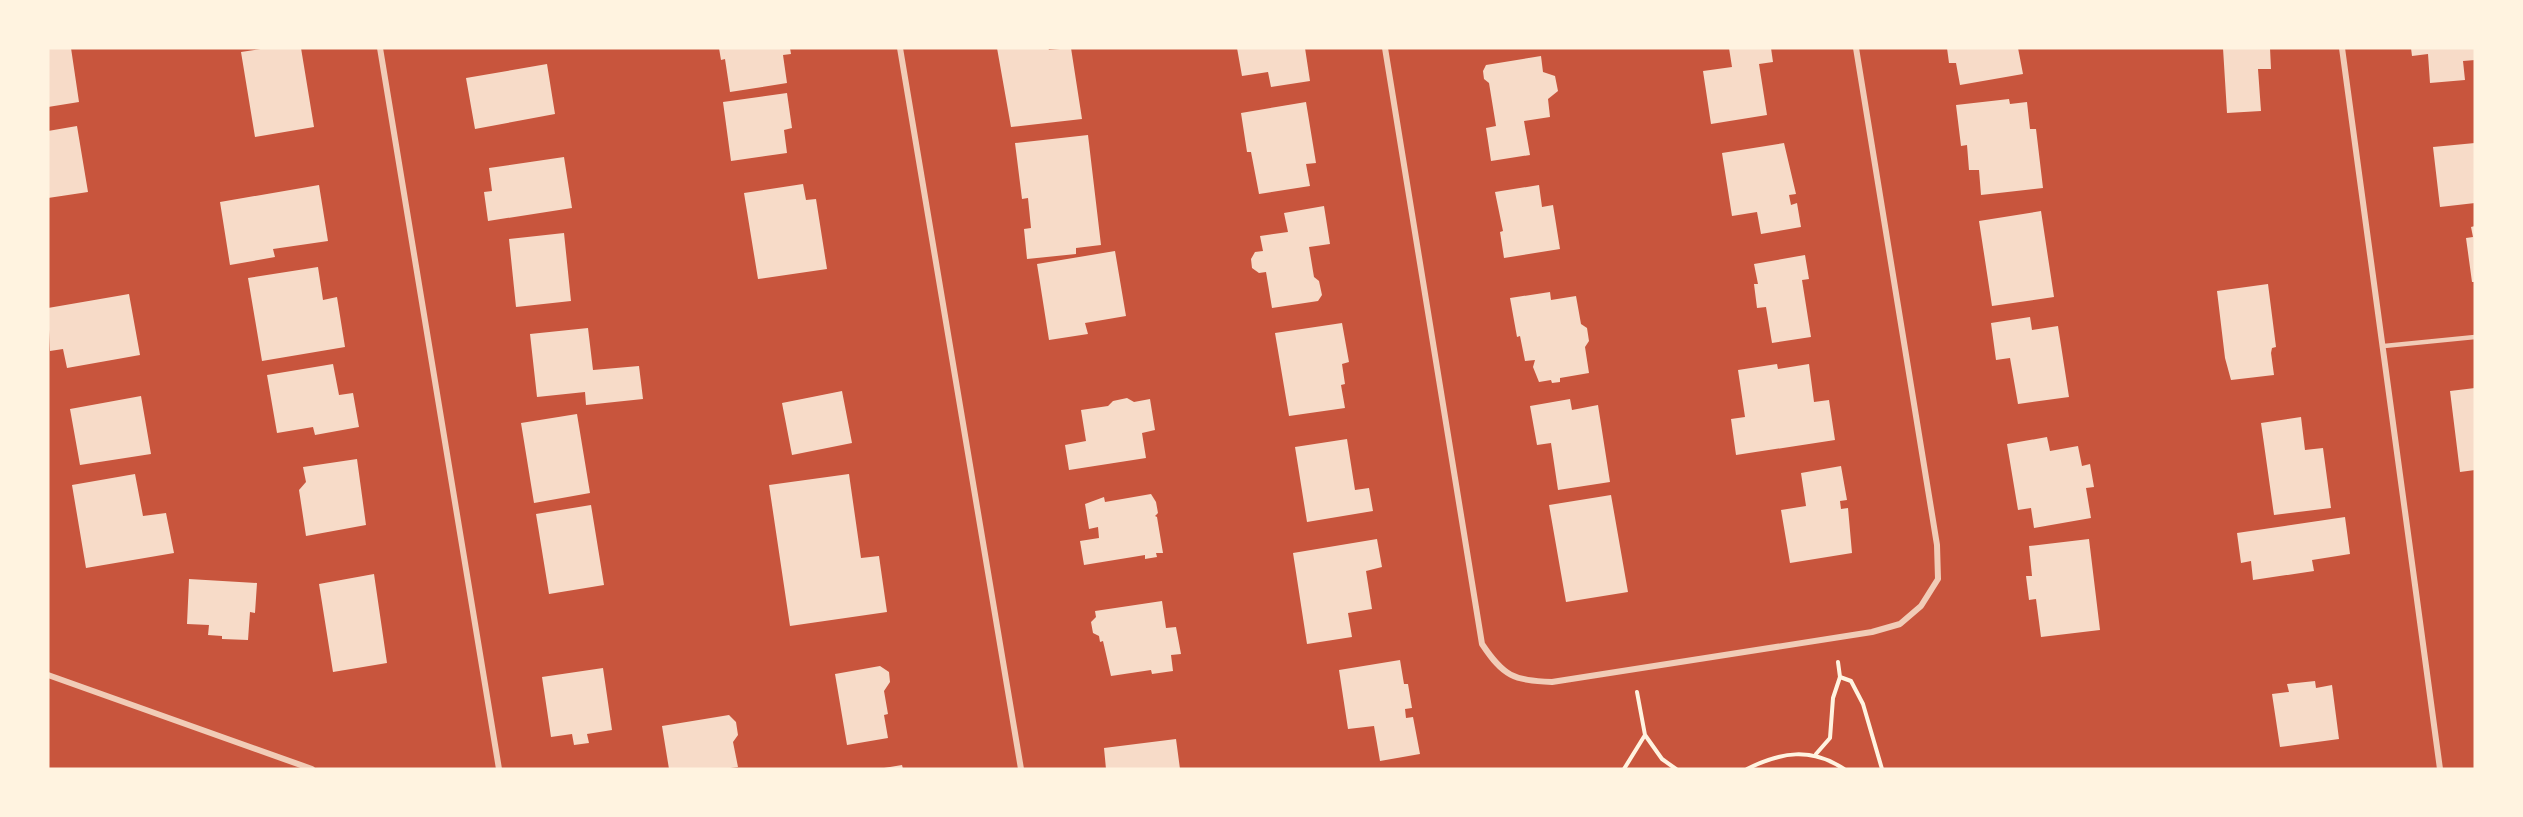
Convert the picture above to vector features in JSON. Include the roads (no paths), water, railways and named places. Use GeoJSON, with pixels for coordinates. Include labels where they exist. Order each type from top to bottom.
{"type":"FeatureCollection","features":[{"type":"Feature","properties":{"kind":"street"},"geometry":{"type":"LineString","coordinates":[[380,48],[499,769]]}},
{"type":"Feature","properties":{"kind":"street"},"geometry":{"type":"LineString","coordinates":[[900,48],[1021,769]]}},
{"type":"Feature","properties":{"kind":"street"},"geometry":{"type":"LineString","coordinates":[[1385,48],[1482,644],[1497,668],[1524,680],[1552,682],[1872,632],[1900,624],[1921,606],[1938,579],[1936,533],[1856,48]]}},
{"type":"Feature","properties":{"kind":"street"},"geometry":{"type":"LineString","coordinates":[[2342,48],[2440,769]]}},
{"type":"Feature","properties":{"kind":"street"},"geometry":{"type":"LineString","coordinates":[[48,675],[312,769]]}},
{"type":"Feature","properties":{"kind":"lane"},"geometry":{"type":"LineString","coordinates":[[2384,346],[2475,337]]}}]}
